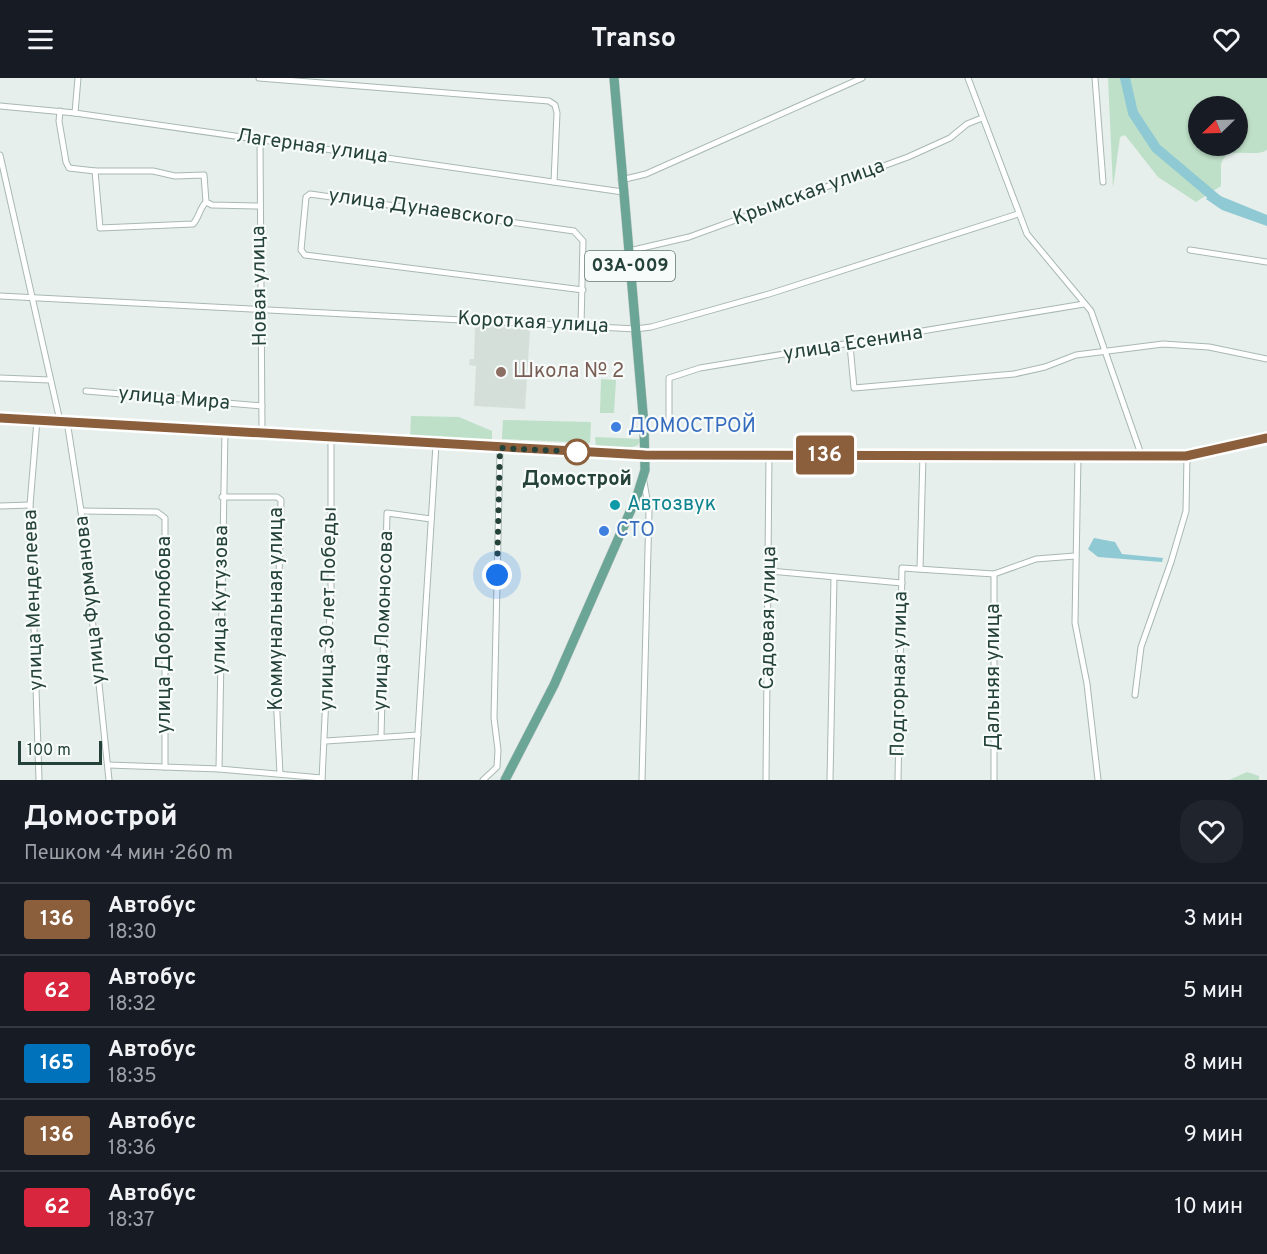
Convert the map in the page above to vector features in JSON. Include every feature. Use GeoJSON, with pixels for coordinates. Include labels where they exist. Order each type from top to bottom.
{"type":"FeatureCollection","features":[{"type":"Feature","properties":{"kind":"main road","name":"03А-009"},"geometry":{"type":"LineString","coordinates":[[505,780],[554,685],[643,478],[645,455],[636,329],[621,180],[614,78]]}},
{"type":"Feature","properties":{"kind":"main road"},"geometry":{"type":"LineString","coordinates":[[0,418],[645,455]]}},
{"type":"Feature","properties":{"kind":"street"},"geometry":{"type":"LineString","coordinates":[[75,113],[78,78]]}},
{"type":"Feature","properties":{"kind":"street"},"geometry":{"type":"LineString","coordinates":[[259,78],[549,100],[555,105],[557,113],[554,182]]}},
{"type":"Feature","properties":{"kind":"street"},"geometry":{"type":"LineString","coordinates":[[621,180],[646,174],[862,78]]}},
{"type":"Feature","properties":{"kind":"street"},"geometry":{"type":"LineString","coordinates":[[968,78],[1027,234],[1091,311],[1142,457]]}},
{"type":"Feature","properties":{"kind":"street"},"geometry":{"type":"LineString","coordinates":[[1095,78],[1103,182]]}},
{"type":"Feature","properties":{"kind":"street","name":"Лагерная улица"},"geometry":{"type":"LineString","coordinates":[[0,106],[75,113],[623,192]]}},
{"type":"Feature","properties":{"kind":"street"},"geometry":{"type":"LineString","coordinates":[[60,111],[59,122],[66,162],[75,170],[153,171],[176,176],[204,175],[206,202],[198,210],[193,224],[100,228],[95,171]]}},
{"type":"Feature","properties":{"kind":"street","name":"Крымская улица"},"geometry":{"type":"LineString","coordinates":[[629,250],[689,237],[908,157],[950,138],[968,124],[982,118]]}},
{"type":"Feature","properties":{"kind":"street","name":"Новая улица"},"geometry":{"type":"LineString","coordinates":[[260,140],[262,432]]}},
{"type":"Feature","properties":{"kind":"street","name":"улица Фурманова"},"geometry":{"type":"LineString","coordinates":[[0,155],[50,380],[64,421],[81,511],[109,780]]}},
{"type":"Feature","properties":{"kind":"street","name":"улица Дунаевского"},"geometry":{"type":"LineString","coordinates":[[310,194],[574,231],[583,241],[583,290],[305,255],[301,250],[306,197],[310,194]]}},
{"type":"Feature","properties":{"kind":"street"},"geometry":{"type":"LineString","coordinates":[[206,202],[212,205],[259,206]]}},
{"type":"Feature","properties":{"kind":"street","name":"Короткая улица"},"geometry":{"type":"LineString","coordinates":[[0,296],[636,329],[651,327],[769,294],[1018,214]]}},
{"type":"Feature","properties":{"kind":"street"},"geometry":{"type":"LineString","coordinates":[[1190,250],[1267,262]]}},
{"type":"Feature","properties":{"kind":"street"},"geometry":{"type":"LineString","coordinates":[[582,326],[583,290]]}},
{"type":"Feature","properties":{"kind":"street","name":"улица Есенина"},"geometry":{"type":"LineString","coordinates":[[669,425],[669,378],[700,368],[850,345],[1084,304]]}},
{"type":"Feature","properties":{"kind":"street"},"geometry":{"type":"LineString","coordinates":[[850,345],[854,387],[1014,374],[1046,367],[1076,355],[1163,344],[1209,347],[1267,359]]}},
{"type":"Feature","properties":{"kind":"street"},"geometry":{"type":"LineString","coordinates":[[0,378],[50,380]]}},
{"type":"Feature","properties":{"kind":"street","name":"улица Мира"},"geometry":{"type":"LineString","coordinates":[[86,391],[262,406]]}},
{"type":"Feature","properties":{"kind":"street","name":"улица Менделеева"},"geometry":{"type":"LineString","coordinates":[[37,420],[30,506],[39,780]]}},
{"type":"Feature","properties":{"kind":"street","name":"улица Кутузова"},"geometry":{"type":"LineString","coordinates":[[219,770],[222,497],[225,430]]}},
{"type":"Feature","properties":{"kind":"street","name":"улица 30 лет Победы"},"geometry":{"type":"LineString","coordinates":[[322,779],[326,741],[331,591],[331,437]]}},
{"type":"Feature","properties":{"kind":"street"},"geometry":{"type":"LineString","coordinates":[[645,455],[1186,456],[1267,438]]}},
{"type":"Feature","properties":{"kind":"street","name":"улица Ломоносова"},"geometry":{"type":"LineString","coordinates":[[415,780],[436,444]]}},
{"type":"Feature","properties":{"kind":"street"},"geometry":{"type":"LineString","coordinates":[[483,780],[497,767],[498,750],[494,718],[500,448]]}},
{"type":"Feature","properties":{"kind":"street","name":"Садовая улица"},"geometry":{"type":"LineString","coordinates":[[766,780],[770,572],[769,455]]}},
{"type":"Feature","properties":{"kind":"street","name":"Подгорная улица"},"geometry":{"type":"LineString","coordinates":[[898,780],[902,568],[920,569],[923,455]]}},
{"type":"Feature","properties":{"kind":"street"},"geometry":{"type":"LineString","coordinates":[[1078,456],[1075,623],[1087,684],[1098,780]]}},
{"type":"Feature","properties":{"kind":"street"},"geometry":{"type":"LineString","coordinates":[[1135,695],[1141,647],[1172,562],[1186,511],[1186,456]]}},
{"type":"Feature","properties":{"kind":"street"},"geometry":{"type":"LineString","coordinates":[[642,780],[649,511],[643,478]]}},
{"type":"Feature","properties":{"kind":"street","name":"Коммунальная улица"},"geometry":{"type":"LineString","coordinates":[[222,497],[277,497],[281,500],[276,694],[280,774]]}},
{"type":"Feature","properties":{"kind":"street"},"geometry":{"type":"LineString","coordinates":[[0,506],[30,506]]}},
{"type":"Feature","properties":{"kind":"street","name":"улица Добролюбова"},"geometry":{"type":"LineString","coordinates":[[81,511],[157,512],[165,518],[165,767]]}},
{"type":"Feature","properties":{"kind":"street","name":"улица Ломоносова"},"geometry":{"type":"LineString","coordinates":[[381,736],[387,513],[431,519]]}},
{"type":"Feature","properties":{"kind":"street"},"geometry":{"type":"LineString","coordinates":[[920,569],[994,574],[1036,558],[1075,556]]}},
{"type":"Feature","properties":{"kind":"street"},"geometry":{"type":"LineString","coordinates":[[770,572],[902,583]]}},
{"type":"Feature","properties":{"kind":"street","name":"Дальняя улица"},"geometry":{"type":"LineString","coordinates":[[994,574],[994,780]]}},
{"type":"Feature","properties":{"kind":"street"},"geometry":{"type":"LineString","coordinates":[[830,780],[834,577]]}},
{"type":"Feature","properties":{"kind":"street"},"geometry":{"type":"LineString","coordinates":[[326,741],[418,735]]}},
{"type":"Feature","properties":{"kind":"street"},"geometry":{"type":"LineString","coordinates":[[109,765],[280,774],[322,779]]}},
{"type":"Feature","properties":{"kind":"shaded area","name":"Школа № 2"},"geometry":{"type":"Polygon","coordinates":[[[475,325],[530,329],[525,409],[474,406],[476,366],[469,365],[470,359],[474,359],[475,325]]]}},
{"type":"Feature","properties":{"kind":"green space"},"geometry":{"type":"Polygon","coordinates":[[[1108,78],[1267,78],[1267,150],[1261,152],[1248,153],[1248,96],[1188,96],[1188,156],[1227,156],[1221,166],[1221,186],[1196,202],[1158,177],[1125,135],[1120,137],[1113,188],[1108,78]]]}},
{"type":"Feature","properties":{"kind":"green space"},"geometry":{"type":"Polygon","coordinates":[[[601,379],[616,380],[614,413],[600,413],[601,379]]]}},
{"type":"Feature","properties":{"kind":"green space"},"geometry":{"type":"Polygon","coordinates":[[[411,416],[459,417],[492,431],[492,441],[410,437],[411,416]]]}},
{"type":"Feature","properties":{"kind":"green space"},"geometry":{"type":"Polygon","coordinates":[[[503,420],[591,422],[590,443],[502,439],[503,420]]]}},
{"type":"Feature","properties":{"kind":"green space"},"geometry":{"type":"Polygon","coordinates":[[[595,437],[641,439],[638,445],[628,449],[596,447],[595,437]]]}},
{"type":"Feature","properties":{"kind":"green space"},"geometry":{"type":"Polygon","coordinates":[[[1247,772],[1259,776],[1259,780],[1229,780],[1247,772]]]}},
{"type":"Feature","properties":{"kind":"water"},"geometry":{"type":"Polygon","coordinates":[[[1213,193],[1267,215],[1267,226],[1222,210],[1206,199],[1213,193]]]}},
{"type":"Feature","properties":{"kind":"water"},"geometry":{"type":"Polygon","coordinates":[[[1094,538],[1115,542],[1122,554],[1163,558],[1162,562],[1098,557],[1088,549],[1094,538]]]}},
{"type":"Feature","properties":{"kind":"waterway"},"geometry":{"type":"LineString","coordinates":[[1125,78],[1133,113],[1156,148],[1220,202]]}},
{"type":"Feature","properties":{"kind":"bus line","name":"136"},"geometry":{"type":"LineString","coordinates":[[0,418],[645,455],[1186,456],[1267,438]]}},
{"type":"Feature","properties":{"kind":"place","name":"Школа № 2"},"geometry":{"type":"Point","coordinates":[501,372]}},
{"type":"Feature","properties":{"kind":"place","name":"ДОМОСТРОЙ"},"geometry":{"type":"Point","coordinates":[616,427]}},
{"type":"Feature","properties":{"kind":"place","name":"Домострой"},"geometry":{"type":"Point","coordinates":[577,452]}},
{"type":"Feature","properties":{"kind":"place","name":"Автозвук"},"geometry":{"type":"Point","coordinates":[615,505]}},
{"type":"Feature","properties":{"kind":"place","name":"СТО"},"geometry":{"type":"Point","coordinates":[604,531]}},
{"type":"Feature","properties":{"kind":"route"},"geometry":{"type":"LineString","coordinates":[[497,575],[500,448],[583,452],[577,452]]}}]}
